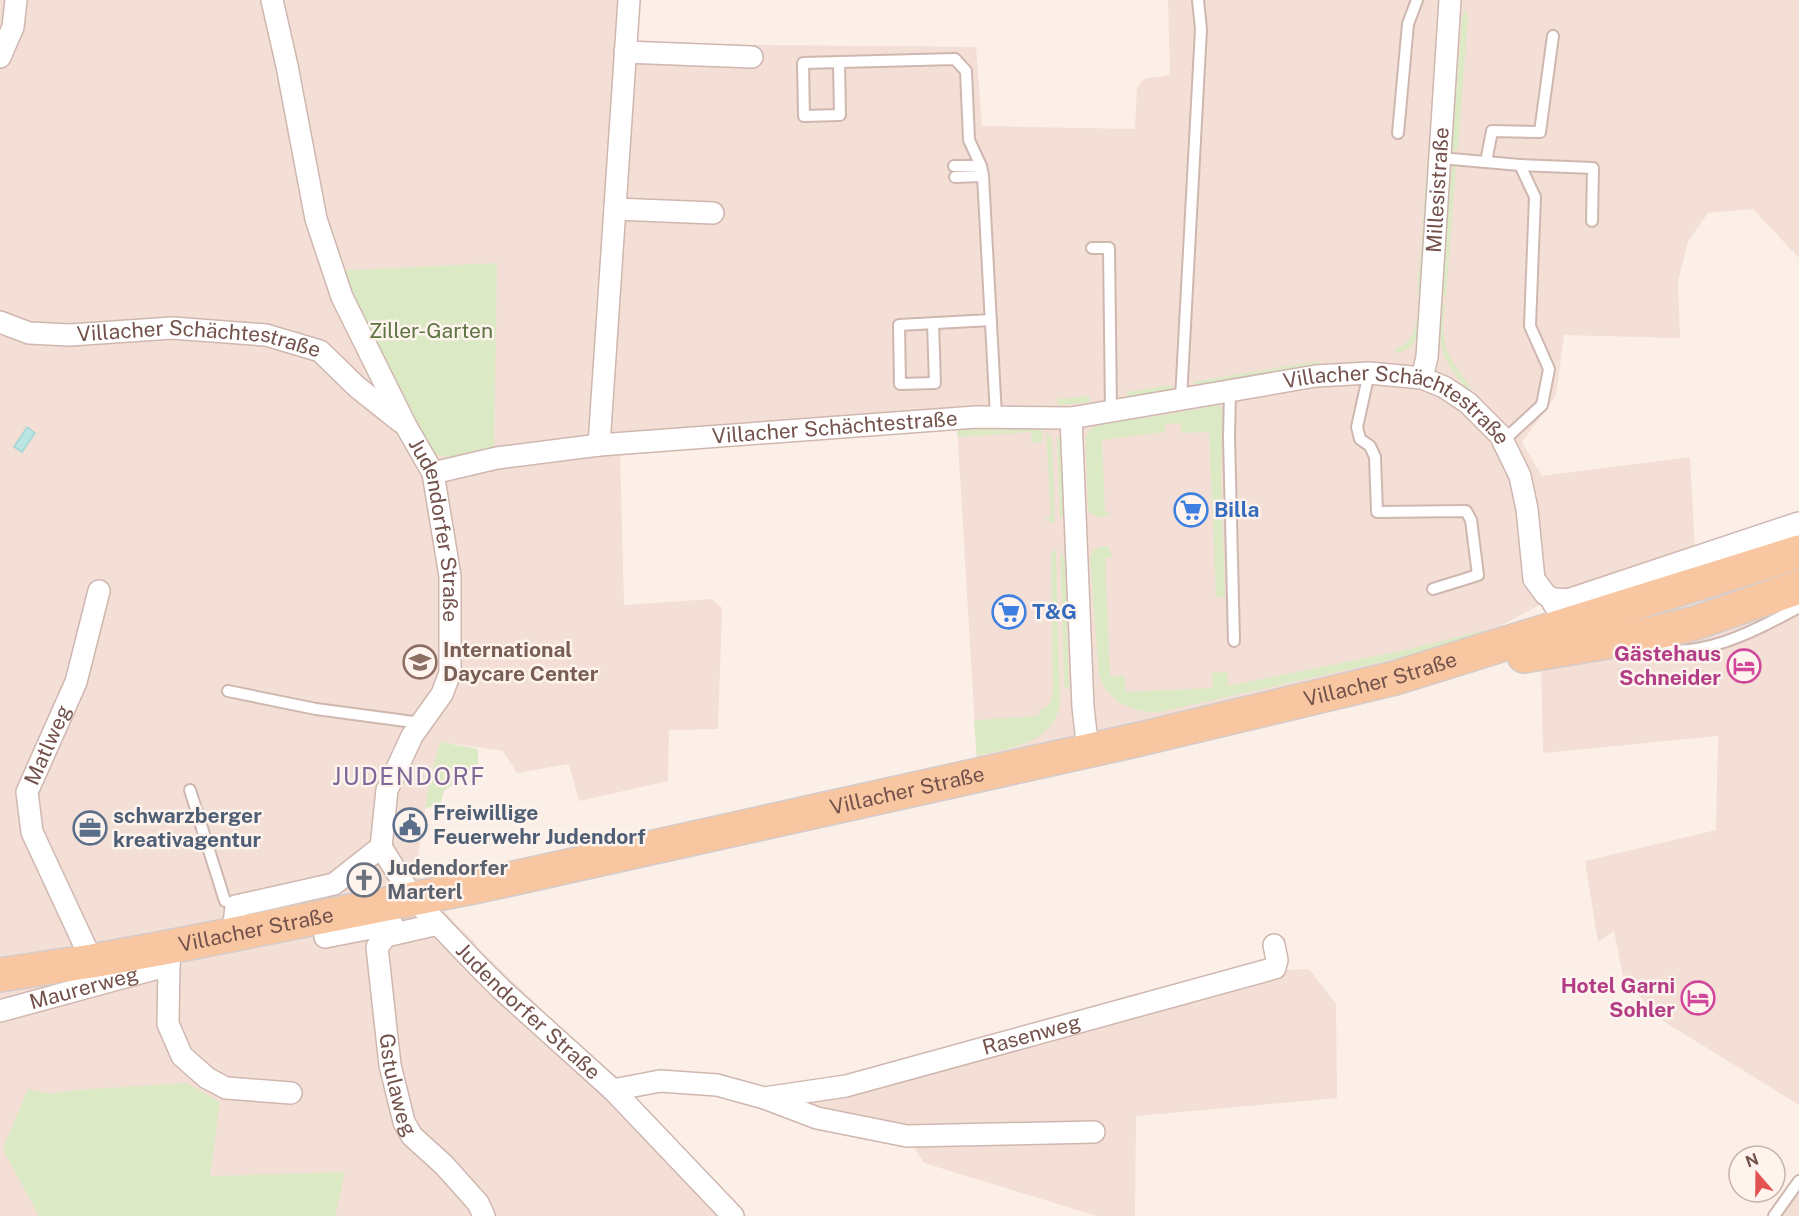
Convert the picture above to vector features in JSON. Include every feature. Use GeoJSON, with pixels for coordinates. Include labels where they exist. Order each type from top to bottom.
{"type":"FeatureCollection","features":[{"type":"Feature","properties":{"kind":"main road","name":"Villacher Straße"},"geometry":{"type":"LineString","coordinates":[[0,975],[92,961],[169,956],[233,934],[483,885],[1088,751],[1395,678],[1799,552]]}},
{"type":"Feature","properties":{"kind":"main road"},"geometry":{"type":"LineString","coordinates":[[1395,678],[1623,639],[1695,623],[1799,587]]}},
{"type":"Feature","properties":{"kind":"main road"},"geometry":{"type":"LineString","coordinates":[[1485,650],[1534,620],[1556,602]]}},
{"type":"Feature","properties":{"kind":"street"},"geometry":{"type":"LineString","coordinates":[[0,57],[13,27],[16,0]]}},
{"type":"Feature","properties":{"kind":"street","name":"Judendorfer Straße"},"geometry":{"type":"LineString","coordinates":[[272,0],[316,219],[342,297],[406,426],[433,473],[450,576],[450,673],[442,694],[412,736],[387,790],[381,847],[413,897],[438,924],[501,990],[614,1090],[733,1216]]}},
{"type":"Feature","properties":{"kind":"street"},"geometry":{"type":"LineString","coordinates":[[599,445],[629,0]]}},
{"type":"Feature","properties":{"kind":"street","name":"Millesistraße"},"geometry":{"type":"LineString","coordinates":[[1422,378],[1428,357],[1450,0]]}},
{"type":"Feature","properties":{"kind":"street"},"geometry":{"type":"LineString","coordinates":[[625,52],[752,57]]}},
{"type":"Feature","properties":{"kind":"street"},"geometry":{"type":"LineString","coordinates":[[615,209],[713,213]]}},
{"type":"Feature","properties":{"kind":"street","name":"Villacher Schächtestraße"},"geometry":{"type":"LineString","coordinates":[[0,321],[29,333],[70,335],[172,328],[266,334],[320,351],[357,387],[406,426]]}},
{"type":"Feature","properties":{"kind":"street","name":"Villacher Schächtestraße"},"geometry":{"type":"LineString","coordinates":[[433,473],[497,458],[599,445],[996,416],[1071,418],[1316,376],[1369,373],[1422,378],[1444,387],[1468,403],[1500,435],[1520,476],[1527,509],[1533,579],[1545,594],[1556,602]]}},
{"type":"Feature","properties":{"kind":"street"},"geometry":{"type":"LineString","coordinates":[[1071,418],[1083,706],[1088,751]]}},
{"type":"Feature","properties":{"kind":"street"},"geometry":{"type":"LineString","coordinates":[[1556,602],[1568,603],[1799,526]]}},
{"type":"Feature","properties":{"kind":"street","name":"Matlweg"},"geometry":{"type":"LineString","coordinates":[[92,961],[32,832],[27,792],[76,682],[99,591]]}},
{"type":"Feature","properties":{"kind":"street"},"geometry":{"type":"LineString","coordinates":[[233,934],[236,906],[334,884],[381,847]]}},
{"type":"Feature","properties":{"kind":"street"},"geometry":{"type":"LineString","coordinates":[[325,937],[387,925],[393,926],[395,934],[438,924]]}},
{"type":"Feature","properties":{"kind":"street","name":"Gstulaweg"},"geometry":{"type":"LineString","coordinates":[[395,934],[386,936],[377,947],[390,1065],[404,1122],[412,1136],[444,1165],[478,1203],[484,1216]]}},
{"type":"Feature","properties":{"kind":"street","name":"Rasenweg"},"geometry":{"type":"LineString","coordinates":[[764,1098],[846,1086],[1275,968],[1277,960],[1274,945]]}},
{"type":"Feature","properties":{"kind":"street","name":"Maurerweg"},"geometry":{"type":"LineString","coordinates":[[0,1011],[169,956],[168,1024],[182,1056],[207,1078],[226,1088],[291,1094]]}},
{"type":"Feature","properties":{"kind":"street","name":"Rasenweg"},"geometry":{"type":"LineString","coordinates":[[614,1090],[660,1081],[717,1085],[764,1098],[817,1118],[907,1136],[1095,1132]]}},
{"type":"Feature","properties":{"kind":"lane"},"geometry":{"type":"LineString","coordinates":[[272,0],[283,0]]}},
{"type":"Feature","properties":{"kind":"lane"},"geometry":{"type":"LineString","coordinates":[[1181,399],[1201,29],[1198,0]]}},
{"type":"Feature","properties":{"kind":"lane"},"geometry":{"type":"LineString","coordinates":[[1398,133],[1408,24],[1417,0]]}},
{"type":"Feature","properties":{"kind":"lane"},"geometry":{"type":"LineString","coordinates":[[1486,162],[1492,131],[1540,132],[1553,36]]}},
{"type":"Feature","properties":{"kind":"lane"},"geometry":{"type":"LineString","coordinates":[[839,63],[840,115],[804,116],[803,63],[955,59],[966,72],[969,140],[982,171],[996,416]]}},
{"type":"Feature","properties":{"kind":"lane"},"geometry":{"type":"LineString","coordinates":[[1440,158],[1593,168],[1592,221]]}},
{"type":"Feature","properties":{"kind":"lane"},"geometry":{"type":"LineString","coordinates":[[1503,441],[1542,405],[1549,369],[1530,326],[1535,197],[1520,165]]}},
{"type":"Feature","properties":{"kind":"lane"},"geometry":{"type":"LineString","coordinates":[[955,171],[982,171]]}},
{"type":"Feature","properties":{"kind":"lane"},"geometry":{"type":"LineString","coordinates":[[1092,248],[1109,248],[1111,410]]}},
{"type":"Feature","properties":{"kind":"lane"},"geometry":{"type":"LineString","coordinates":[[933,323],[935,383],[900,384],[899,325],[933,323],[991,320]]}},
{"type":"Feature","properties":{"kind":"lane"},"geometry":{"type":"LineString","coordinates":[[1369,373],[1357,427],[1360,439],[1370,446],[1375,457],[1377,512],[1466,511],[1470,520],[1478,575],[1433,589]]}},
{"type":"Feature","properties":{"kind":"lane"},"geometry":{"type":"LineString","coordinates":[[1230,390],[1229,460],[1234,641]]}},
{"type":"Feature","properties":{"kind":"lane"},"geometry":{"type":"LineString","coordinates":[[1623,639],[1663,651],[1710,646],[1736,638],[1799,607]]}},
{"type":"Feature","properties":{"kind":"lane"},"geometry":{"type":"LineString","coordinates":[[228,691],[316,709],[421,723]]}},
{"type":"Feature","properties":{"kind":"lane"},"geometry":{"type":"LineString","coordinates":[[190,790],[225,901]]}},
{"type":"Feature","properties":{"kind":"lane"},"geometry":{"type":"LineString","coordinates":[[1774,1216],[1799,1181]]}},
{"type":"Feature","properties":{"kind":"shaded area"},"geometry":{"type":"Polygon","coordinates":[[[0,0],[639,0],[637,44],[976,47],[982,126],[1135,129],[1137,87],[1144,79],[1170,75],[1168,0],[1799,0],[1799,258],[1753,209],[1708,213],[1688,241],[1678,281],[1680,338],[1564,335],[1556,396],[1522,442],[1542,476],[1690,457],[1695,550],[1560,594],[1456,650],[977,763],[957,425],[620,450],[624,605],[712,599],[722,608],[718,729],[669,730],[668,781],[579,801],[569,764],[517,773],[503,751],[440,742],[429,783],[416,871],[437,903],[479,949],[612,1077],[747,1216],[0,1216],[0,0]]]}},
{"type":"Feature","properties":{"kind":"shaded area"},"geometry":{"type":"Polygon","coordinates":[[[1799,605],[1799,1105],[1657,1017],[1623,976],[1614,931],[1598,942],[1585,861],[1716,830],[1718,736],[1543,753],[1541,663],[1637,655],[1799,605]]]}},
{"type":"Feature","properties":{"kind":"shaded area"},"geometry":{"type":"Polygon","coordinates":[[[1309,969],[1336,1004],[1337,1098],[1136,1116],[1135,1216],[1097,1216],[924,1163],[900,1125],[813,1108],[812,1096],[1284,970],[1309,969]]]}},
{"type":"Feature","properties":{"kind":"shaded area"},"geometry":{"type":"Polygon","coordinates":[[[1799,1173],[1799,1216],[1769,1216],[1777,1204],[1787,1204],[1787,1190],[1799,1173]]]}},
{"type":"Feature","properties":{"kind":"green space"},"geometry":{"type":"Polygon","coordinates":[[[1465,10],[1468,16],[1458,148],[1454,152],[1452,148],[1462,18],[1465,10]]]}},
{"type":"Feature","properties":{"kind":"green space"},"geometry":{"type":"Polygon","coordinates":[[[1439,16],[1423,296],[1417,295],[1439,16]]]}},
{"type":"Feature","properties":{"kind":"green space"},"geometry":{"type":"Polygon","coordinates":[[[1453,167],[1456,167],[1446,297],[1440,296],[1450,174],[1453,167]]]}},
{"type":"Feature","properties":{"kind":"green space","name":"Ziller-Garten"},"geometry":{"type":"Polygon","coordinates":[[[497,263],[494,447],[448,457],[421,452],[333,271],[497,263]]]}},
{"type":"Feature","properties":{"kind":"green space"},"geometry":{"type":"Polygon","coordinates":[[[1440,304],[1445,304],[1444,335],[1449,355],[1477,398],[1455,375],[1444,356],[1440,334],[1440,304]]]}},
{"type":"Feature","properties":{"kind":"green space"},"geometry":{"type":"Polygon","coordinates":[[[1421,319],[1419,331],[1411,345],[1395,353],[1395,349],[1409,339],[1416,323],[1421,319]]]}},
{"type":"Feature","properties":{"kind":"green space"},"geometry":{"type":"Polygon","coordinates":[[[1319,361],[1320,366],[1198,386],[1192,382],[1319,361]]]}},
{"type":"Feature","properties":{"kind":"green space"},"geometry":{"type":"Polygon","coordinates":[[[1172,385],[1169,391],[1125,398],[1127,392],[1172,385]]]}},
{"type":"Feature","properties":{"kind":"green space"},"geometry":{"type":"Polygon","coordinates":[[[1089,396],[1090,402],[1058,405],[1057,399],[1089,396]]]}},
{"type":"Feature","properties":{"kind":"green space"},"geometry":{"type":"Polygon","coordinates":[[[1219,405],[1223,409],[1221,474],[1225,597],[1216,597],[1209,432],[1181,433],[1181,423],[1165,424],[1165,432],[1102,440],[1105,512],[1110,512],[1110,514],[1100,518],[1088,511],[1086,436],[1091,428],[1109,422],[1219,405]]]}},
{"type":"Feature","properties":{"kind":"green space"},"geometry":{"type":"Polygon","coordinates":[[[1036,423],[1037,429],[1043,431],[1042,442],[1032,443],[1031,432],[958,437],[957,424],[1036,423]]]}},
{"type":"Feature","properties":{"kind":"green space"},"geometry":{"type":"Polygon","coordinates":[[[1046,432],[1052,439],[1055,523],[1044,518],[1051,517],[1046,432]]]}},
{"type":"Feature","properties":{"kind":"green space"},"geometry":{"type":"Polygon","coordinates":[[[1061,436],[1064,514],[1060,519],[1057,438],[1061,436]]]}},
{"type":"Feature","properties":{"kind":"green space"},"geometry":{"type":"Polygon","coordinates":[[[1103,546],[1109,547],[1112,557],[1105,558],[1110,676],[1124,676],[1126,692],[1213,688],[1212,673],[1227,672],[1228,686],[1410,649],[1485,630],[1487,632],[1408,656],[1160,712],[1140,711],[1115,699],[1099,675],[1090,558],[1093,550],[1103,546]]]}},
{"type":"Feature","properties":{"kind":"green space"},"geometry":{"type":"Polygon","coordinates":[[[1056,550],[1060,705],[1048,729],[1038,736],[1015,746],[977,756],[974,720],[1039,716],[1039,710],[1046,707],[1051,700],[1053,690],[1051,552],[1056,550]]]}},
{"type":"Feature","properties":{"kind":"green space"},"geometry":{"type":"Polygon","coordinates":[[[1060,552],[1065,558],[1069,689],[1064,686],[1060,552]]]}},
{"type":"Feature","properties":{"kind":"green space"},"geometry":{"type":"Polygon","coordinates":[[[440,742],[478,749],[478,766],[444,791],[440,806],[425,808],[429,783],[440,742]]]}},
{"type":"Feature","properties":{"kind":"green space"},"geometry":{"type":"Polygon","coordinates":[[[187,1083],[220,1102],[210,1176],[345,1172],[335,1216],[39,1216],[5,1153],[4,1146],[28,1089],[50,1094],[76,1090],[187,1083]]]}},
{"type":"Feature","properties":{"kind":"water"},"geometry":{"type":"Polygon","coordinates":[[[27,427],[35,433],[22,452],[14,447],[27,427]]]}},
{"type":"Feature","properties":{"kind":"place","name":"Billa"},"geometry":{"type":"Point","coordinates":[1191,510]}},
{"type":"Feature","properties":{"kind":"place","name":"T&G"},"geometry":{"type":"Point","coordinates":[1009,612]}},
{"type":"Feature","properties":{"kind":"place","name":"International Daycare Center"},"geometry":{"type":"Point","coordinates":[420,662]}},
{"type":"Feature","properties":{"kind":"place","name":"Gästehaus Schneider"},"geometry":{"type":"Point","coordinates":[1744,666]}},
{"type":"Feature","properties":{"kind":"place","name":"Freiwillige Feuerwehr Judendorf"},"geometry":{"type":"Point","coordinates":[410,825]}},
{"type":"Feature","properties":{"kind":"place","name":"schwarzberger kreativagentur"},"geometry":{"type":"Point","coordinates":[90,828]}},
{"type":"Feature","properties":{"kind":"place","name":"Judendorfer Marterl"},"geometry":{"type":"Point","coordinates":[364,880]}},
{"type":"Feature","properties":{"kind":"place","name":"Hotel Garni Sohler"},"geometry":{"type":"Point","coordinates":[1698,998]}},
{"type":"Feature","properties":{"kind":"district","name":"JUDENDORF"},"geometry":{"type":"Point","coordinates":[409,777]}}]}
